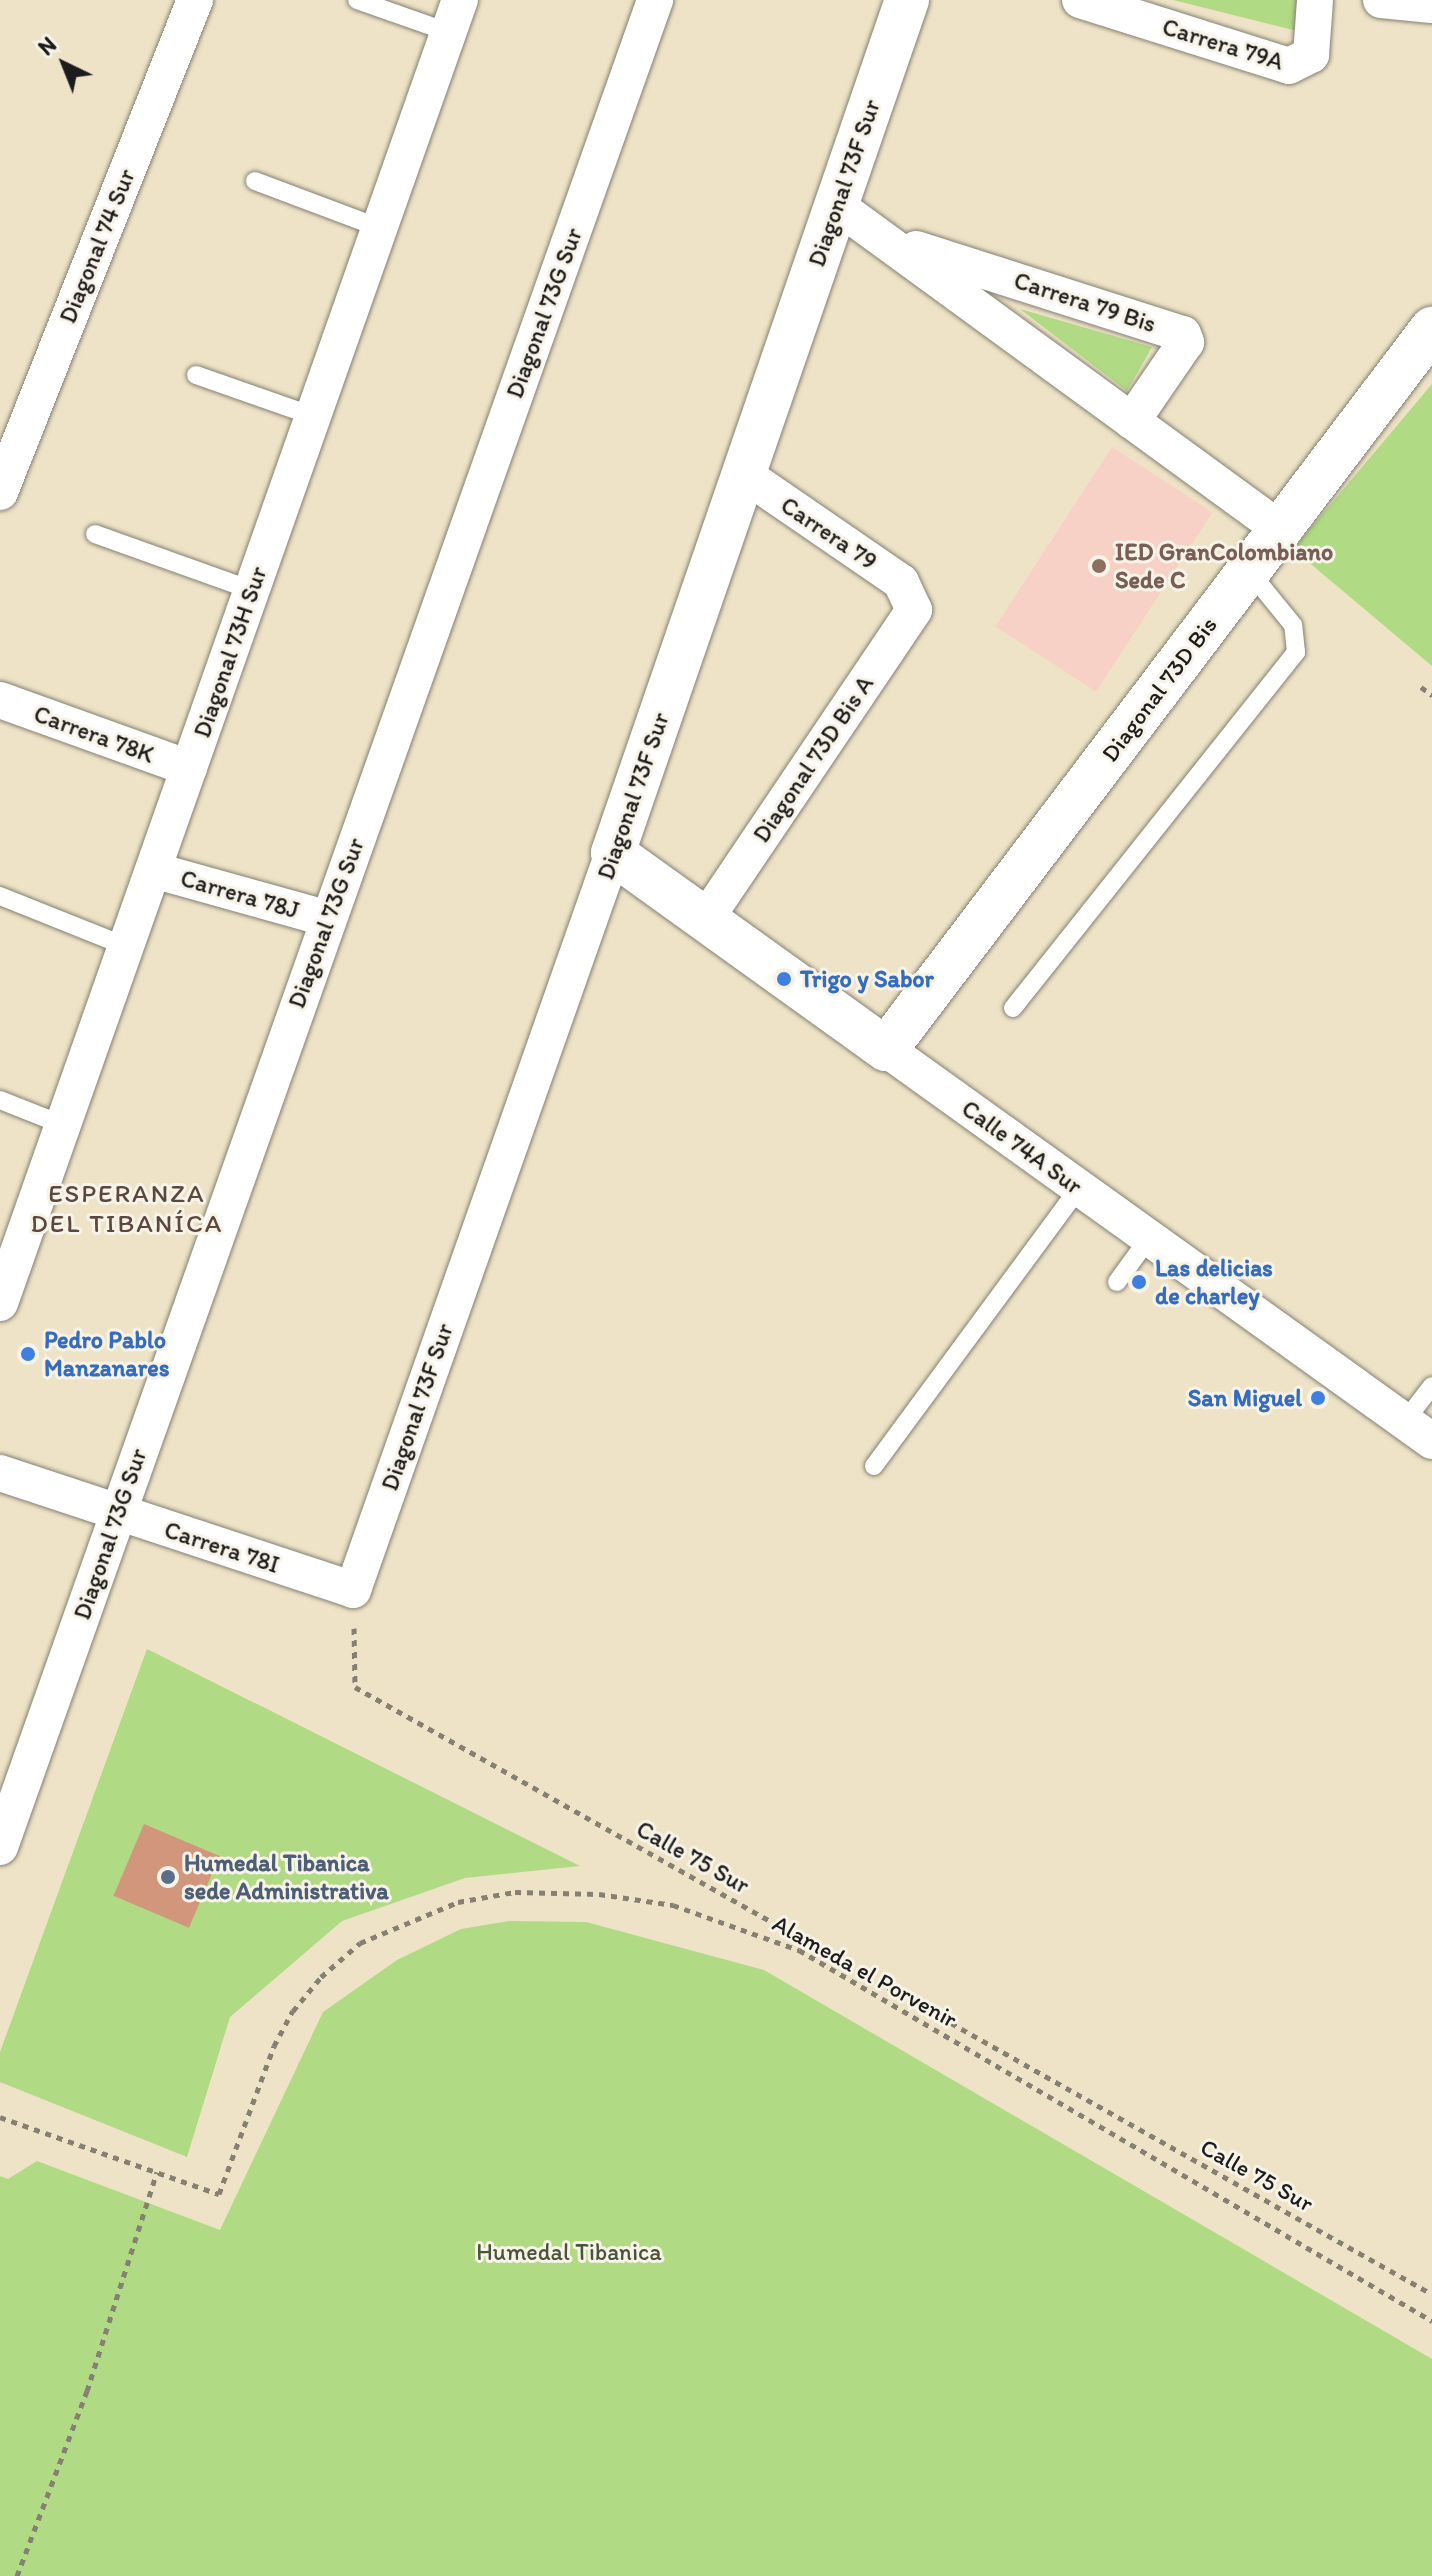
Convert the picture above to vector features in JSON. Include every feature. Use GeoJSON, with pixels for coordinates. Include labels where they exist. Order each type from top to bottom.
{"type":"FeatureCollection","features":[{"type":"Feature","properties":{"kind":"street","name":"Diagonal 74 Sur"},"geometry":{"type":"LineString","coordinates":[[0,492],[195,0]]}},
{"type":"Feature","properties":{"kind":"street","name":"Diagonal 73G Sur"},"geometry":{"type":"LineString","coordinates":[[0,1847],[655,0]]}},
{"type":"Feature","properties":{"kind":"street","name":"Diagonal 73F Sur"},"geometry":{"type":"LineString","coordinates":[[353,1590],[613,853],[907,0]]}},
{"type":"Feature","properties":{"kind":"street","name":"Carrera 79A"},"geometry":{"type":"LineString","coordinates":[[1080,0],[1289,66],[1311,55],[1315,0]]}},
{"type":"Feature","properties":{"kind":"street"},"geometry":{"type":"LineString","coordinates":[[1381,0],[1432,5]]}},
{"type":"Feature","properties":{"kind":"street","name":"Diagonal 73H Sur"},"geometry":{"type":"LineString","coordinates":[[0,1303],[454,16]]}},
{"type":"Feature","properties":{"kind":"street","name":"Carrera 79 Bis"},"geometry":{"type":"LineString","coordinates":[[836,205],[1280,529]]}},
{"type":"Feature","properties":{"kind":"street","name":"Carrera 79 Bis"},"geometry":{"type":"LineString","coordinates":[[888,240],[1183,334],[1186,342],[1132,421]]}},
{"type":"Feature","properties":{"kind":"street","name":"Diagonal 73D Bis"},"geometry":{"type":"LineString","coordinates":[[886,1049],[1432,329]]}},
{"type":"Feature","properties":{"kind":"street","name":"Carrera 79"},"geometry":{"type":"LineString","coordinates":[[744,474],[901,582],[910,596]]}},
{"type":"Feature","properties":{"kind":"street","name":"Diagonal 73D Bis A"},"geometry":{"type":"LineString","coordinates":[[705,920],[914,610],[910,596]]}},
{"type":"Feature","properties":{"kind":"street","name":"Carrera 78K"},"geometry":{"type":"LineString","coordinates":[[0,700],[189,768]]}},
{"type":"Feature","properties":{"kind":"street","name":"Calle 74A Sur"},"geometry":{"type":"LineString","coordinates":[[613,853],[1418,1431]]}},
{"type":"Feature","properties":{"kind":"street","name":"Carrera 78J"},"geometry":{"type":"LineString","coordinates":[[153,870],[328,919]]}},
{"type":"Feature","properties":{"kind":"street","name":"Carrera 78I"},"geometry":{"type":"LineString","coordinates":[[0,1473],[353,1590]]}},
{"type":"Feature","properties":{"kind":"lane"},"geometry":{"type":"LineString","coordinates":[[357,0],[454,16]]}},
{"type":"Feature","properties":{"kind":"lane"},"geometry":{"type":"LineString","coordinates":[[255,181],[380,228]]}},
{"type":"Feature","properties":{"kind":"lane"},"geometry":{"type":"LineString","coordinates":[[196,375],[313,416]]}},
{"type":"Feature","properties":{"kind":"lane"},"geometry":{"type":"LineString","coordinates":[[95,534],[251,590]]}},
{"type":"Feature","properties":{"kind":"lane"},"geometry":{"type":"LineString","coordinates":[[1013,1008],[1296,652],[1293,625],[1249,571]]}},
{"type":"Feature","properties":{"kind":"lane"},"geometry":{"type":"LineString","coordinates":[[0,896],[125,946]]}},
{"type":"Feature","properties":{"kind":"lane"},"geometry":{"type":"LineString","coordinates":[[0,1100],[63,1125]]}},
{"type":"Feature","properties":{"kind":"lane"},"geometry":{"type":"LineString","coordinates":[[874,1466],[1079,1188]]}},
{"type":"Feature","properties":{"kind":"lane"},"geometry":{"type":"LineString","coordinates":[[1117,1282],[1149,1238]]}},
{"type":"Feature","properties":{"kind":"lane"},"geometry":{"type":"LineString","coordinates":[[1418,1431],[1432,1386]]}},
{"type":"Feature","properties":{"kind":"path"},"geometry":{"type":"LineString","coordinates":[[1421,687],[1432,695]]}},
{"type":"Feature","properties":{"kind":"path","name":"Calle 75 Sur"},"geometry":{"type":"LineString","coordinates":[[353,1590],[355,1687],[1432,2294]]}},
{"type":"Feature","properties":{"kind":"path","name":"Alameda el Porvenir"},"geometry":{"type":"LineString","coordinates":[[0,2117],[219,2194],[274,2046],[293,2011],[321,1977],[360,1943],[458,1902],[515,1892],[599,1894],[673,1905],[799,1950],[1432,2321]]}},
{"type":"Feature","properties":{"kind":"path"},"geometry":{"type":"LineString","coordinates":[[17,2576],[87,2391],[157,2172]]}},
{"type":"Feature","properties":{"kind":"shaded area","name":"IED GranColombiano Sede C"},"geometry":{"type":"Polygon","coordinates":[[[1112,447],[1213,512],[1096,692],[995,626],[1112,447]]]}},
{"type":"Feature","properties":{"kind":"green space"},"geometry":{"type":"Polygon","coordinates":[[[1173,0],[1299,0],[1297,31],[1173,0]]]}},
{"type":"Feature","properties":{"kind":"green space"},"geometry":{"type":"Polygon","coordinates":[[[1020,309],[1152,347],[1127,391],[1020,309]]]}},
{"type":"Feature","properties":{"kind":"green space"},"geometry":{"type":"Polygon","coordinates":[[[1432,384],[1432,666],[1293,549],[1432,384]]]}},
{"type":"Feature","properties":{"kind":"green space"},"geometry":{"type":"Polygon","coordinates":[[[147,1649],[580,1866],[465,1878],[342,1921],[230,2017],[187,2157],[0,2082],[0,2052],[147,1649]]]}},
{"type":"Feature","properties":{"kind":"green space","name":"Humedal Tibanica"},"geometry":{"type":"Polygon","coordinates":[[[509,1921],[586,1922],[764,1970],[1432,2359],[1432,2576],[0,2576],[0,2176],[8,2179],[37,2161],[220,2230],[323,2012],[397,1960],[461,1929],[509,1921]]]}},
{"type":"Feature","properties":{"kind":"building","name":"Humedal Tibanica sede Administrativa"},"geometry":{"type":"Polygon","coordinates":[[[144,1824],[219,1856],[189,1928],[114,1896],[144,1824]]]}},
{"type":"Feature","properties":{"kind":"place","name":"IED GranColombiano Sede C"},"geometry":{"type":"Point","coordinates":[1099,566]}},
{"type":"Feature","properties":{"kind":"place","name":"Trigo y Sabor"},"geometry":{"type":"Point","coordinates":[784,979]}},
{"type":"Feature","properties":{"kind":"place","name":"Las delicias de charley"},"geometry":{"type":"Point","coordinates":[1139,1282]}},
{"type":"Feature","properties":{"kind":"place","name":"Pedro Pablo Manzanares"},"geometry":{"type":"Point","coordinates":[28,1354]}},
{"type":"Feature","properties":{"kind":"place","name":"San Miguel"},"geometry":{"type":"Point","coordinates":[1318,1398]}},
{"type":"Feature","properties":{"kind":"place","name":"Humedal Tibanica sede Administrativa"},"geometry":{"type":"Point","coordinates":[168,1877]}},
{"type":"Feature","properties":{"kind":"district","name":"ESPERANZA DEL TIBANÍCA"},"geometry":{"type":"Point","coordinates":[127,1209]}}]}
